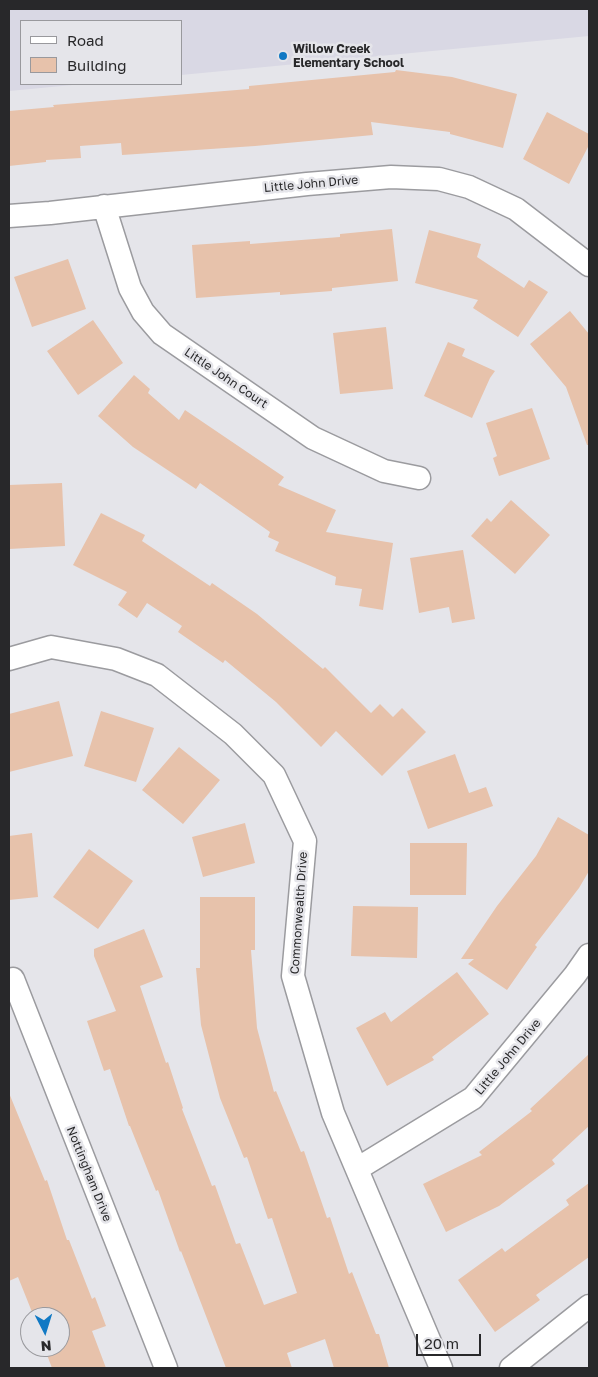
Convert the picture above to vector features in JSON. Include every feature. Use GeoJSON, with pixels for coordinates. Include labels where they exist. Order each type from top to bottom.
{"type":"FeatureCollection","features":[{"type":"Feature","properties":{"kind":"street","name":"Little John Drive"},"geometry":{"type":"LineString","coordinates":[[9,216],[316,183],[391,177],[439,179],[469,187],[516,209],[589,265]]}},
{"type":"Feature","properties":{"kind":"street","name":"Little John Court"},"geometry":{"type":"LineString","coordinates":[[104,206],[130,288],[143,312],[162,334],[313,438],[384,471],[419,478]]}},
{"type":"Feature","properties":{"kind":"street","name":"Commonwealth Drive"},"geometry":{"type":"LineString","coordinates":[[9,659],[51,647],[116,659],[157,675],[233,734],[274,775],[305,841],[293,976],[333,1113],[441,1368]]}},
{"type":"Feature","properties":{"kind":"street","name":"Little John Drive"},"geometry":{"type":"LineString","coordinates":[[357,1169],[473,1098],[575,975],[589,955]]}},
{"type":"Feature","properties":{"kind":"street","name":"Nottingham Drive"},"geometry":{"type":"LineString","coordinates":[[12,979],[166,1368]]}},
{"type":"Feature","properties":{"kind":"street"},"geometry":{"type":"LineString","coordinates":[[512,1368],[589,1306]]}},
{"type":"Feature","properties":{"kind":"shaded area","name":"Willow Creek Elementary School"},"geometry":{"type":"Polygon","coordinates":[[[9,9],[589,9],[589,36],[182,75],[182,20],[20,20],[20,85],[72,85],[9,91],[9,9]]]}},
{"type":"Feature","properties":{"kind":"building"},"geometry":{"type":"Polygon","coordinates":[[[396,70],[452,77],[517,94],[503,148],[450,134],[450,132],[371,122],[373,135],[255,146],[122,155],[121,143],[80,146],[81,158],[46,160],[46,162],[9,166],[9,111],[54,107],[53,105],[249,89],[249,86],[395,72],[396,70]]]}},
{"type":"Feature","properties":{"kind":"building"},"geometry":{"type":"Polygon","coordinates":[[[547,112],[589,134],[589,145],[569,184],[523,159],[547,112]]]}},
{"type":"Feature","properties":{"kind":"building"},"geometry":{"type":"Polygon","coordinates":[[[392,229],[398,281],[332,288],[332,291],[280,295],[280,292],[196,298],[192,245],[250,241],[250,244],[340,237],[340,234],[392,229]]]}},
{"type":"Feature","properties":{"kind":"building"},"geometry":{"type":"Polygon","coordinates":[[[429,230],[481,244],[477,257],[524,288],[529,280],[548,292],[518,337],[473,308],[478,300],[415,283],[429,230]]]}},
{"type":"Feature","properties":{"kind":"building"},"geometry":{"type":"Polygon","coordinates":[[[68,259],[86,309],[32,327],[14,277],[68,259]]]}},
{"type":"Feature","properties":{"kind":"building"},"geometry":{"type":"Polygon","coordinates":[[[570,311],[589,334],[589,445],[587,445],[566,387],[530,344],[570,311]]]}},
{"type":"Feature","properties":{"kind":"building"},"geometry":{"type":"Polygon","coordinates":[[[93,320],[123,363],[78,395],[47,351],[93,320]]]}},
{"type":"Feature","properties":{"kind":"building"},"geometry":{"type":"Polygon","coordinates":[[[386,327],[393,389],[340,394],[333,333],[386,327]]]}},
{"type":"Feature","properties":{"kind":"building"},"geometry":{"type":"Polygon","coordinates":[[[448,342],[465,349],[462,356],[495,371],[472,418],[424,396],[448,342]]]}},
{"type":"Feature","properties":{"kind":"building"},"geometry":{"type":"Polygon","coordinates":[[[134,375],[150,389],[148,393],[179,420],[185,410],[284,477],[278,485],[336,510],[326,532],[393,543],[383,610],[359,606],[362,589],[335,585],[336,577],[275,551],[279,542],[268,537],[270,532],[200,483],[196,489],[133,447],[98,416],[134,375]]]}},
{"type":"Feature","properties":{"kind":"building"},"geometry":{"type":"Polygon","coordinates":[[[532,408],[550,459],[499,476],[493,458],[497,456],[486,423],[532,408]]]}},
{"type":"Feature","properties":{"kind":"building"},"geometry":{"type":"Polygon","coordinates":[[[62,483],[65,546],[9,549],[9,485],[62,483]]]}},
{"type":"Feature","properties":{"kind":"building"},"geometry":{"type":"Polygon","coordinates":[[[511,500],[550,535],[515,574],[471,536],[487,518],[491,522],[511,500]]]}},
{"type":"Feature","properties":{"kind":"building"},"geometry":{"type":"Polygon","coordinates":[[[101,513],[145,535],[142,541],[210,586],[212,583],[257,614],[323,669],[325,667],[371,713],[380,704],[393,717],[402,708],[426,732],[382,776],[336,731],[321,747],[276,702],[225,660],[223,663],[178,632],[182,626],[147,603],[137,618],[118,605],[127,592],[73,565],[101,513]]]}},
{"type":"Feature","properties":{"kind":"building"},"geometry":{"type":"Polygon","coordinates":[[[463,550],[475,619],[452,623],[449,607],[419,613],[410,558],[463,550]]]}},
{"type":"Feature","properties":{"kind":"building"},"geometry":{"type":"Polygon","coordinates":[[[59,701],[73,756],[9,772],[9,714],[59,701]]]}},
{"type":"Feature","properties":{"kind":"building"},"geometry":{"type":"Polygon","coordinates":[[[101,711],[154,728],[136,782],[84,766],[101,711]]]}},
{"type":"Feature","properties":{"kind":"building"},"geometry":{"type":"Polygon","coordinates":[[[179,747],[220,780],[183,824],[142,790],[179,747]]]}},
{"type":"Feature","properties":{"kind":"building"},"geometry":{"type":"Polygon","coordinates":[[[455,754],[469,793],[486,787],[493,806],[428,829],[407,771],[455,754]]]}},
{"type":"Feature","properties":{"kind":"building"},"geometry":{"type":"Polygon","coordinates":[[[558,817],[589,835],[589,871],[579,888],[535,945],[537,947],[507,990],[468,964],[474,959],[461,959],[497,906],[536,856],[558,817]]]}},
{"type":"Feature","properties":{"kind":"building"},"geometry":{"type":"Polygon","coordinates":[[[245,823],[255,863],[203,877],[192,837],[245,823]]]}},
{"type":"Feature","properties":{"kind":"building"},"geometry":{"type":"Polygon","coordinates":[[[32,833],[38,897],[9,900],[9,836],[32,833]]]}},
{"type":"Feature","properties":{"kind":"building"},"geometry":{"type":"Polygon","coordinates":[[[410,843],[467,843],[466,895],[410,895],[410,843]]]}},
{"type":"Feature","properties":{"kind":"building"},"geometry":{"type":"Polygon","coordinates":[[[89,849],[133,881],[98,929],[53,897],[89,849]]]}},
{"type":"Feature","properties":{"kind":"building"},"geometry":{"type":"Polygon","coordinates":[[[200,897],[255,897],[255,950],[251,950],[257,1028],[274,1092],[276,1091],[301,1152],[304,1151],[327,1218],[330,1217],[349,1274],[352,1272],[376,1334],[379,1334],[389,1368],[334,1368],[325,1339],[287,1353],[292,1368],[226,1368],[180,1252],[158,1190],[156,1191],[129,1126],[110,1069],[104,1071],[87,1021],[116,1011],[94,956],[94,949],[144,929],[163,977],[140,986],[166,1063],[168,1062],[182,1109],[212,1186],[215,1185],[236,1244],[240,1243],[264,1305],[297,1293],[272,1218],[268,1219],[247,1157],[244,1158],[220,1098],[201,1025],[196,968],[200,968],[200,897]]]}},
{"type":"Feature","properties":{"kind":"building"},"geometry":{"type":"Polygon","coordinates":[[[353,906],[418,907],[417,958],[351,956],[353,906]]]}},
{"type":"Feature","properties":{"kind":"building"},"geometry":{"type":"Polygon","coordinates":[[[457,972],[489,1014],[432,1057],[434,1060],[387,1086],[356,1028],[385,1012],[391,1022],[457,972]]]}},
{"type":"Feature","properties":{"kind":"building"},"geometry":{"type":"Polygon","coordinates":[[[589,1054],[589,1126],[552,1160],[555,1164],[499,1206],[446,1232],[423,1184],[482,1155],[479,1152],[532,1111],[530,1109],[589,1054]]]}},
{"type":"Feature","properties":{"kind":"building"},"geometry":{"type":"Polygon","coordinates":[[[9,1093],[45,1181],[47,1180],[67,1240],[69,1240],[92,1299],[95,1297],[106,1326],[92,1331],[106,1368],[52,1368],[48,1357],[70,1357],[70,1307],[30,1307],[18,1277],[9,1281],[9,1093]]]}},
{"type":"Feature","properties":{"kind":"building"},"geometry":{"type":"Polygon","coordinates":[[[589,1183],[589,1257],[536,1295],[540,1300],[495,1332],[458,1280],[502,1248],[505,1252],[569,1205],[566,1200],[589,1183]]]}},
{"type":"Feature","properties":{"kind":"place","name":"Willow Creek Elementary School"},"geometry":{"type":"Point","coordinates":[283,56]}}]}
